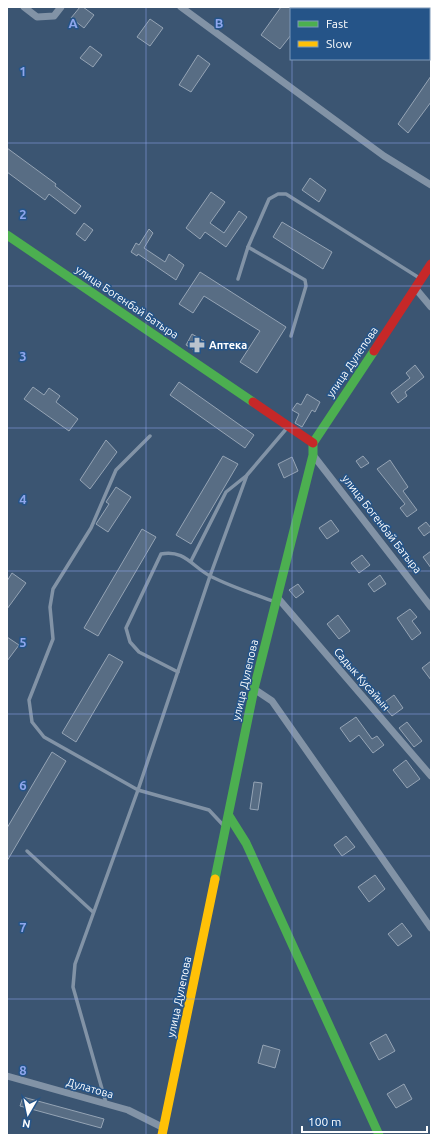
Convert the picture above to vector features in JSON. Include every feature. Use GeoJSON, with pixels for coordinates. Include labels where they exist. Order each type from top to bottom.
{"type":"FeatureCollection","features":[{"type":"Feature","properties":{"kind":"street"},"geometry":{"type":"LineString","coordinates":[[24,7],[37,17],[54,16],[61,7]]}},
{"type":"Feature","properties":{"kind":"street"},"geometry":{"type":"LineString","coordinates":[[181,7],[384,156],[431,185]]}},
{"type":"Feature","properties":{"kind":"street","name":"улица Богенбай Батыра"},"geometry":{"type":"LineString","coordinates":[[7,235],[312,443]]}},
{"type":"Feature","properties":{"kind":"street","name":"улица Дулепова"},"geometry":{"type":"LineString","coordinates":[[163,1131],[254,689],[313,455],[312,443],[416,289],[431,264]]}},
{"type":"Feature","properties":{"kind":"street"},"geometry":{"type":"LineString","coordinates":[[416,289],[431,306]]}},
{"type":"Feature","properties":{"kind":"street","name":"улица Богенбай Батыра"},"geometry":{"type":"LineString","coordinates":[[313,455],[431,607]]}},
{"type":"Feature","properties":{"kind":"street","name":"Садык Кусайын"},"geometry":{"type":"LineString","coordinates":[[276,600],[431,776]]}},
{"type":"Feature","properties":{"kind":"street"},"geometry":{"type":"LineString","coordinates":[[254,689],[272,701],[431,928]]}},
{"type":"Feature","properties":{"kind":"street"},"geometry":{"type":"LineString","coordinates":[[229,816],[246,843],[379,1135]]}},
{"type":"Feature","properties":{"kind":"street","name":"Дулатова"},"geometry":{"type":"LineString","coordinates":[[7,1076],[128,1110],[163,1131]]}},
{"type":"Feature","properties":{"kind":"lane"},"geometry":{"type":"LineString","coordinates":[[238,279],[248,247],[269,199],[278,194],[286,194],[422,279]]}},
{"type":"Feature","properties":{"kind":"lane"},"geometry":{"type":"LineString","coordinates":[[248,247],[305,280],[306,286],[291,336]]}},
{"type":"Feature","properties":{"kind":"lane"},"geometry":{"type":"LineString","coordinates":[[192,561],[226,492],[247,474],[287,427]]}},
{"type":"Feature","properties":{"kind":"lane"},"geometry":{"type":"LineString","coordinates":[[150,436],[116,470],[91,528],[53,589],[50,607],[53,639],[29,700],[32,722],[44,737],[138,790],[209,810],[226,829]]}},
{"type":"Feature","properties":{"kind":"lane"},"geometry":{"type":"LineString","coordinates":[[106,1104],[73,987],[74,964],[138,790],[210,576],[247,474]]}},
{"type":"Feature","properties":{"kind":"lane"},"geometry":{"type":"LineString","coordinates":[[178,672],[139,652],[130,642],[126,628],[161,554],[172,552],[192,561],[210,576],[276,600]]}},
{"type":"Feature","properties":{"kind":"lane"},"geometry":{"type":"LineString","coordinates":[[27,851],[93,912]]}},
{"type":"Feature","properties":{"kind":"building"},"geometry":{"type":"Polygon","coordinates":[[[80,7],[83,7],[94,15],[84,28],[71,18],[80,7]]]}},
{"type":"Feature","properties":{"kind":"building"},"geometry":{"type":"Polygon","coordinates":[[[281,7],[291,7],[290,36],[280,49],[261,35],[281,7]]]}},
{"type":"Feature","properties":{"kind":"building"},"geometry":{"type":"Polygon","coordinates":[[[150,19],[163,28],[150,46],[137,37],[150,19]]]}},
{"type":"Feature","properties":{"kind":"building"},"geometry":{"type":"Polygon","coordinates":[[[90,46],[102,55],[93,67],[80,58],[90,46]]]}},
{"type":"Feature","properties":{"kind":"building"},"geometry":{"type":"Polygon","coordinates":[[[198,55],[210,64],[191,92],[179,85],[198,55]]]}},
{"type":"Feature","properties":{"kind":"building"},"geometry":{"type":"Polygon","coordinates":[[[431,76],[431,102],[408,133],[398,124],[431,76]]]}},
{"type":"Feature","properties":{"kind":"building"},"geometry":{"type":"Polygon","coordinates":[[[7,148],[56,184],[55,186],[81,206],[75,214],[49,194],[45,200],[7,172],[7,148]]]}},
{"type":"Feature","properties":{"kind":"building"},"geometry":{"type":"Polygon","coordinates":[[[310,178],[326,190],[319,202],[302,190],[310,178]]]}},
{"type":"Feature","properties":{"kind":"building"},"geometry":{"type":"Polygon","coordinates":[[[211,192],[225,202],[210,223],[224,233],[239,211],[247,217],[226,247],[205,232],[200,239],[186,228],[211,192]]]}},
{"type":"Feature","properties":{"kind":"building"},"geometry":{"type":"Polygon","coordinates":[[[282,222],[332,252],[323,269],[273,237],[282,222]]]}},
{"type":"Feature","properties":{"kind":"building"},"geometry":{"type":"Polygon","coordinates":[[[84,223],[93,230],[85,241],[76,234],[84,223]]]}},
{"type":"Feature","properties":{"kind":"building"},"geometry":{"type":"Polygon","coordinates":[[[149,229],[153,233],[144,248],[165,262],[169,254],[184,265],[176,280],[138,254],[137,256],[131,252],[136,243],[139,245],[149,229]]]}},
{"type":"Feature","properties":{"kind":"building"},"geometry":{"type":"Polygon","coordinates":[[[200,272],[286,327],[257,373],[240,362],[260,331],[204,296],[193,313],[179,304],[200,272]]]}},
{"type":"Feature","properties":{"kind":"building"},"geometry":{"type":"Polygon","coordinates":[[[192,334],[204,341],[198,352],[186,345],[192,334]]]}},
{"type":"Feature","properties":{"kind":"building"},"geometry":{"type":"Polygon","coordinates":[[[415,365],[424,377],[405,392],[407,396],[398,403],[391,393],[410,378],[406,373],[415,365]]]}},
{"type":"Feature","properties":{"kind":"building"},"geometry":{"type":"Polygon","coordinates":[[[179,382],[254,435],[245,448],[170,395],[179,382]]]}},
{"type":"Feature","properties":{"kind":"building"},"geometry":{"type":"Polygon","coordinates":[[[33,387],[44,395],[49,388],[60,396],[56,402],[78,419],[69,431],[24,399],[33,387]]]}},
{"type":"Feature","properties":{"kind":"building"},"geometry":{"type":"Polygon","coordinates":[[[307,394],[320,402],[315,412],[312,410],[302,427],[295,423],[299,414],[292,410],[297,403],[301,405],[307,394]]]}},
{"type":"Feature","properties":{"kind":"building"},"geometry":{"type":"Polygon","coordinates":[[[106,440],[117,452],[90,489],[80,480],[106,440]]]}},
{"type":"Feature","properties":{"kind":"building"},"geometry":{"type":"Polygon","coordinates":[[[223,456],[238,464],[191,544],[176,535],[223,456]]]}},
{"type":"Feature","properties":{"kind":"building"},"geometry":{"type":"Polygon","coordinates":[[[363,456],[369,463],[361,468],[356,461],[363,456]]]}},
{"type":"Feature","properties":{"kind":"building"},"geometry":{"type":"Polygon","coordinates":[[[292,457],[298,471],[284,478],[278,464],[292,457]]]}},
{"type":"Feature","properties":{"kind":"building"},"geometry":{"type":"Polygon","coordinates":[[[390,460],[408,487],[403,491],[417,510],[407,517],[400,508],[405,504],[377,469],[390,460]]]}},
{"type":"Feature","properties":{"kind":"building"},"geometry":{"type":"Polygon","coordinates":[[[116,487],[131,497],[108,532],[96,524],[109,504],[106,502],[116,487]]]}},
{"type":"Feature","properties":{"kind":"building"},"geometry":{"type":"Polygon","coordinates":[[[331,520],[339,531],[327,539],[319,528],[331,520]]]}},
{"type":"Feature","properties":{"kind":"building"},"geometry":{"type":"Polygon","coordinates":[[[426,522],[431,528],[431,531],[424,536],[418,528],[426,522]]]}},
{"type":"Feature","properties":{"kind":"building"},"geometry":{"type":"Polygon","coordinates":[[[142,529],[156,537],[98,636],[84,628],[142,529]]]}},
{"type":"Feature","properties":{"kind":"building"},"geometry":{"type":"Polygon","coordinates":[[[431,551],[431,568],[423,557],[431,551]]]}},
{"type":"Feature","properties":{"kind":"building"},"geometry":{"type":"Polygon","coordinates":[[[362,555],[370,565],[359,573],[351,563],[362,555]]]}},
{"type":"Feature","properties":{"kind":"building"},"geometry":{"type":"Polygon","coordinates":[[[12,573],[26,583],[7,609],[7,581],[12,573]]]}},
{"type":"Feature","properties":{"kind":"building"},"geometry":{"type":"Polygon","coordinates":[[[380,575],[386,584],[374,592],[368,584],[380,575]]]}},
{"type":"Feature","properties":{"kind":"building"},"geometry":{"type":"Polygon","coordinates":[[[298,584],[304,592],[296,598],[289,590],[298,584]]]}},
{"type":"Feature","properties":{"kind":"building"},"geometry":{"type":"Polygon","coordinates":[[[410,609],[417,617],[412,621],[421,633],[412,640],[397,618],[410,609]]]}},
{"type":"Feature","properties":{"kind":"building"},"geometry":{"type":"Polygon","coordinates":[[[338,615],[350,631],[339,639],[327,624],[338,615]]]}},
{"type":"Feature","properties":{"kind":"building"},"geometry":{"type":"Polygon","coordinates":[[[7,637],[19,645],[7,661],[7,637]]]}},
{"type":"Feature","properties":{"kind":"building"},"geometry":{"type":"Polygon","coordinates":[[[109,654],[123,662],[76,742],[62,733],[109,654]]]}},
{"type":"Feature","properties":{"kind":"building"},"geometry":{"type":"Polygon","coordinates":[[[431,661],[431,680],[422,668],[431,661]]]}},
{"type":"Feature","properties":{"kind":"building"},"geometry":{"type":"Polygon","coordinates":[[[394,695],[403,708],[392,716],[382,704],[394,695]]]}},
{"type":"Feature","properties":{"kind":"building"},"geometry":{"type":"Polygon","coordinates":[[[356,717],[372,739],[377,736],[384,745],[373,753],[359,735],[350,742],[340,728],[356,717]]]}},
{"type":"Feature","properties":{"kind":"building"},"geometry":{"type":"Polygon","coordinates":[[[407,722],[422,741],[414,747],[399,728],[407,722]]]}},
{"type":"Feature","properties":{"kind":"building"},"geometry":{"type":"Polygon","coordinates":[[[52,752],[66,761],[7,861],[7,828],[52,752]]]}},
{"type":"Feature","properties":{"kind":"building"},"geometry":{"type":"Polygon","coordinates":[[[406,760],[420,779],[407,788],[393,770],[406,760]]]}},
{"type":"Feature","properties":{"kind":"building"},"geometry":{"type":"Polygon","coordinates":[[[254,782],[262,783],[258,810],[250,809],[254,782]]]}},
{"type":"Feature","properties":{"kind":"building"},"geometry":{"type":"Polygon","coordinates":[[[346,836],[355,847],[342,856],[334,845],[346,836]]]}},
{"type":"Feature","properties":{"kind":"building"},"geometry":{"type":"Polygon","coordinates":[[[375,875],[385,889],[369,902],[358,887],[375,875]]]}},
{"type":"Feature","properties":{"kind":"building"},"geometry":{"type":"Polygon","coordinates":[[[402,923],[412,936],[398,946],[388,934],[402,923]]]}},
{"type":"Feature","properties":{"kind":"building"},"geometry":{"type":"Polygon","coordinates":[[[386,1034],[395,1051],[379,1060],[370,1043],[386,1034]]]}},
{"type":"Feature","properties":{"kind":"building"},"geometry":{"type":"Polygon","coordinates":[[[263,1045],[280,1050],[275,1068],[258,1063],[263,1045]]]}},
{"type":"Feature","properties":{"kind":"building"},"geometry":{"type":"Polygon","coordinates":[[[404,1084],[412,1099],[396,1108],[387,1094],[404,1084]]]}},
{"type":"Feature","properties":{"kind":"building"},"geometry":{"type":"Polygon","coordinates":[[[23,1097],[104,1119],[101,1128],[20,1106],[23,1097]]]}},
{"type":"Feature","properties":{"kind":"traffic: fast"},"geometry":{"type":"LineString","coordinates":[[7,235],[253,402]]}},
{"type":"Feature","properties":{"kind":"traffic: fast"},"geometry":{"type":"LineString","coordinates":[[215,879],[254,689],[313,455],[313,443],[374,351]]}},
{"type":"Feature","properties":{"kind":"traffic: fast"},"geometry":{"type":"LineString","coordinates":[[229,816],[246,843],[379,1135]]}},
{"type":"Feature","properties":{"kind":"traffic: slow"},"geometry":{"type":"LineString","coordinates":[[162,1135],[215,879]]}},
{"type":"Feature","properties":{"kind":"traffic: jam"},"geometry":{"type":"LineString","coordinates":[[374,351],[431,264]]}},
{"type":"Feature","properties":{"kind":"traffic: jam"},"geometry":{"type":"LineString","coordinates":[[253,402],[313,443]]}},
{"type":"Feature","properties":{"kind":"place","name":"Аптека"},"geometry":{"type":"Point","coordinates":[197,345]}}]}
